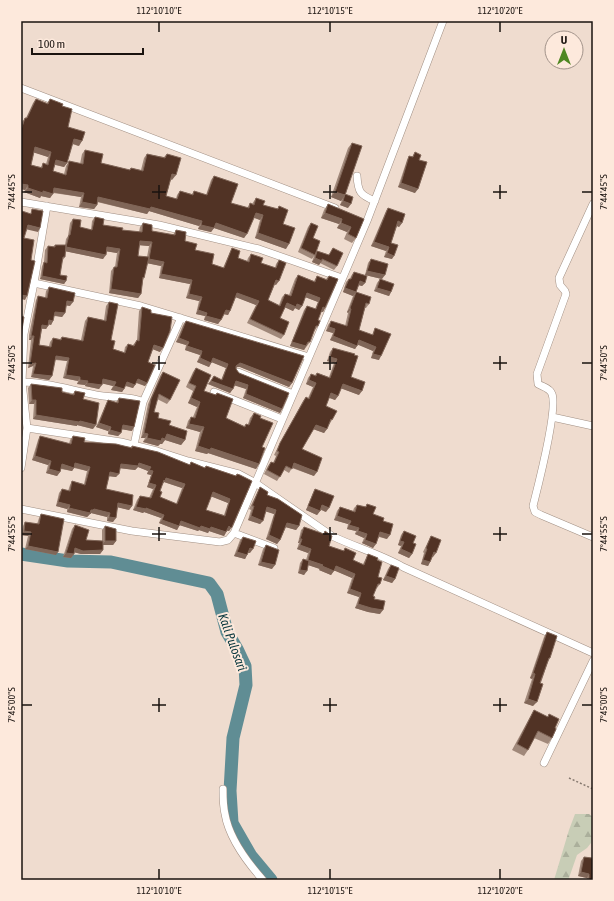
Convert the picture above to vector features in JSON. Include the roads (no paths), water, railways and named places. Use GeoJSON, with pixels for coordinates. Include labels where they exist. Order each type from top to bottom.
{"type":"FeatureCollection","features":[{"type":"Feature","properties":{"kind":"street"},"geometry":{"type":"LineString","coordinates":[[21,509],[132,531],[220,542],[228,540],[234,533],[254,482],[367,221],[443,21]]}},
{"type":"Feature","properties":{"kind":"street"},"geometry":{"type":"LineString","coordinates":[[21,88],[345,212]]}},
{"type":"Feature","properties":{"kind":"street"},"geometry":{"type":"LineString","coordinates":[[357,176],[357,186],[360,192],[364,196],[375,201]]}},
{"type":"Feature","properties":{"kind":"street"},"geometry":{"type":"LineString","coordinates":[[21,202],[159,225],[259,250],[342,278]]}},
{"type":"Feature","properties":{"kind":"street"},"geometry":{"type":"LineString","coordinates":[[593,204],[559,278],[560,285],[566,294],[538,374],[538,384],[552,393],[553,399],[552,417],[542,470],[533,506],[535,512],[541,516],[593,536]]}},
{"type":"Feature","properties":{"kind":"street"},"geometry":{"type":"LineString","coordinates":[[21,468],[27,428],[22,382],[24,334],[34,283],[46,206]]}},
{"type":"Feature","properties":{"kind":"street"},"geometry":{"type":"LineString","coordinates":[[360,218],[367,221]]}},
{"type":"Feature","properties":{"kind":"street"},"geometry":{"type":"LineString","coordinates":[[34,283],[141,306],[309,357]]}},
{"type":"Feature","properties":{"kind":"street"},"geometry":{"type":"LineString","coordinates":[[134,445],[143,402],[181,318]]}},
{"type":"Feature","properties":{"kind":"street"},"geometry":{"type":"LineString","coordinates":[[238,372],[293,394]]}},
{"type":"Feature","properties":{"kind":"street"},"geometry":{"type":"LineString","coordinates":[[22,382],[32,382],[62,387],[103,396],[137,399],[143,402]]}},
{"type":"Feature","properties":{"kind":"street"},"geometry":{"type":"LineString","coordinates":[[214,392],[282,419]]}},
{"type":"Feature","properties":{"kind":"street"},"geometry":{"type":"LineString","coordinates":[[552,417],[593,426]]}},
{"type":"Feature","properties":{"kind":"street"},"geometry":{"type":"LineString","coordinates":[[27,428],[121,442],[239,474],[254,482],[337,538],[389,559],[593,653]]}},
{"type":"Feature","properties":{"kind":"street"},"geometry":{"type":"LineString","coordinates":[[234,533],[275,548]]}},
{"type":"Feature","properties":{"kind":"street"},"geometry":{"type":"LineString","coordinates":[[544,763],[593,661]]}},
{"type":"Feature","properties":{"kind":"street"},"geometry":{"type":"LineString","coordinates":[[223,789],[225,816],[234,839],[251,866],[263,880]]}},
{"type":"Feature","properties":{"kind":"waterway","name":"Kali Pulosari"},"geometry":{"type":"LineString","coordinates":[[21,554],[68,561],[111,562],[209,583],[217,594],[227,632],[245,666],[246,685],[233,738],[230,791],[232,823],[251,856],[271,880]]}}]}
